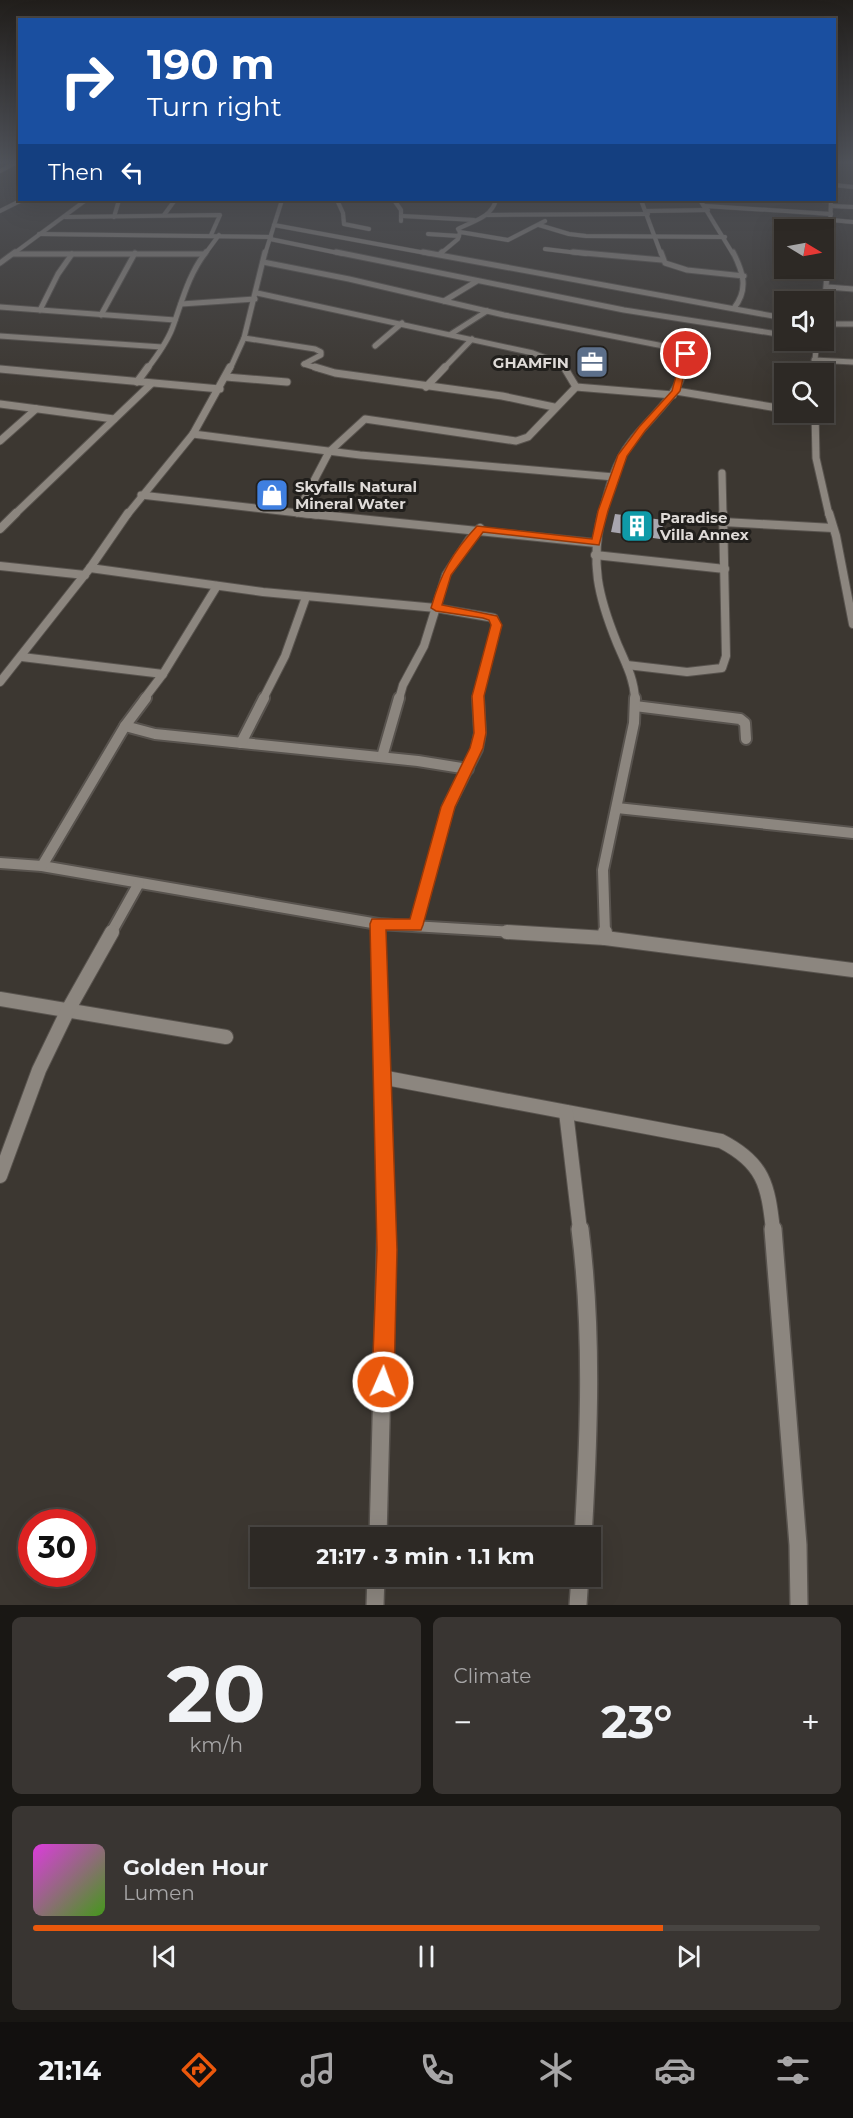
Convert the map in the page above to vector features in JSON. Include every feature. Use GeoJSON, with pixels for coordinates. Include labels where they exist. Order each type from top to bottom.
{"type":"FeatureCollection","features":[{"type":"Feature","properties":{"kind":"street"},"geometry":{"type":"LineString","coordinates":[[0,263],[35,237]]}},
{"type":"Feature","properties":{"kind":"street"},"geometry":{"type":"LineString","coordinates":[[137,382],[162,347],[175,320],[193,269],[217,237]]}},
{"type":"Feature","properties":{"kind":"street"},"geometry":{"type":"LineString","coordinates":[[251,237],[306,245],[640,313],[774,333]]}},
{"type":"Feature","properties":{"kind":"street"},"geometry":{"type":"LineString","coordinates":[[342,237],[774,316]]}},
{"type":"Feature","properties":{"kind":"street"},"geometry":{"type":"LineString","coordinates":[[440,254],[457,237]]}},
{"type":"Feature","properties":{"kind":"street"},"geometry":{"type":"LineString","coordinates":[[483,237],[508,240],[514,237]]}},
{"type":"Feature","properties":{"kind":"street"},"geometry":{"type":"LineString","coordinates":[[652,237],[725,237],[739,260],[744,276],[743,297],[734,308]]}},
{"type":"Feature","properties":{"kind":"street"},"geometry":{"type":"LineString","coordinates":[[656,237],[662,260]]}},
{"type":"Feature","properties":{"kind":"street"},"geometry":{"type":"LineString","coordinates":[[827,291],[830,237]]}},
{"type":"Feature","properties":{"kind":"street"},"geometry":{"type":"LineString","coordinates":[[0,682],[22,657],[87,571],[141,495],[193,434],[220,389],[244,338],[270,238]]}},
{"type":"Feature","properties":{"kind":"street"},"geometry":{"type":"LineString","coordinates":[[545,249],[616,258],[662,260],[676,268],[744,276]]}},
{"type":"Feature","properties":{"kind":"street"},"geometry":{"type":"LineString","coordinates":[[101,315],[111,302],[135,253]]}},
{"type":"Feature","properties":{"kind":"street"},"geometry":{"type":"LineString","coordinates":[[14,254],[203,254]]}},
{"type":"Feature","properties":{"kind":"street"},"geometry":{"type":"LineString","coordinates":[[40,310],[58,274],[72,254]]}},
{"type":"Feature","properties":{"kind":"street"},"geometry":{"type":"LineString","coordinates":[[263,262],[487,311],[679,349],[686,357],[675,393],[622,455],[596,543],[595,555],[608,622],[634,684],[635,706],[634,723],[603,870],[605,938]]}},
{"type":"Feature","properties":{"kind":"street"},"geometry":{"type":"LineString","coordinates":[[536,278],[542,273]]}},
{"type":"Feature","properties":{"kind":"street"},"geometry":{"type":"LineString","coordinates":[[444,301],[477,281]]}},
{"type":"Feature","properties":{"kind":"street"},"geometry":{"type":"LineString","coordinates":[[521,289],[529,283]]}},
{"type":"Feature","properties":{"kind":"street"},"geometry":{"type":"LineString","coordinates":[[827,288],[853,289]]}},
{"type":"Feature","properties":{"kind":"street"},"geometry":{"type":"LineString","coordinates":[[181,304],[256,296],[402,323],[532,353],[557,362],[573,376],[576,387]]}},
{"type":"Feature","properties":{"kind":"street"},"geometry":{"type":"LineString","coordinates":[[0,307],[175,320]]}},
{"type":"Feature","properties":{"kind":"street"},"geometry":{"type":"LineString","coordinates":[[451,334],[487,311]]}},
{"type":"Feature","properties":{"kind":"street"},"geometry":{"type":"LineString","coordinates":[[375,346],[402,323]]}},
{"type":"Feature","properties":{"kind":"street"},"geometry":{"type":"LineString","coordinates":[[834,324],[853,324]]}},
{"type":"Feature","properties":{"kind":"street"},"geometry":{"type":"LineString","coordinates":[[0,336],[162,347]]}},
{"type":"Feature","properties":{"kind":"street"},"geometry":{"type":"LineString","coordinates":[[244,338],[315,349],[321,352],[321,355],[303,364],[307,367],[426,387],[484,393],[554,407]]}},
{"type":"Feature","properties":{"kind":"street"},"geometry":{"type":"LineString","coordinates":[[426,387],[472,339]]}},
{"type":"Feature","properties":{"kind":"street"},"geometry":{"type":"LineString","coordinates":[[815,351],[814,360],[853,362]]}},
{"type":"Feature","properties":{"kind":"street"},"geometry":{"type":"LineString","coordinates":[[0,369],[220,389]]}},
{"type":"Feature","properties":{"kind":"street"},"geometry":{"type":"LineString","coordinates":[[225,377],[287,382]]}},
{"type":"Feature","properties":{"kind":"street"},"geometry":{"type":"LineString","coordinates":[[0,529],[41,487],[151,384]]}},
{"type":"Feature","properties":{"kind":"street"},"geometry":{"type":"LineString","coordinates":[[297,513],[329,452],[367,419],[464,435],[521,440],[528,437],[554,407],[576,387],[675,393],[774,408]]}},
{"type":"Feature","properties":{"kind":"street"},"geometry":{"type":"LineString","coordinates":[[0,404],[114,419]]}},
{"type":"Feature","properties":{"kind":"street"},"geometry":{"type":"LineString","coordinates":[[0,441],[36,409]]}},
{"type":"Feature","properties":{"kind":"street"},"geometry":{"type":"LineString","coordinates":[[814,423],[816,458],[853,620]]}},
{"type":"Feature","properties":{"kind":"street"},"geometry":{"type":"LineString","coordinates":[[193,434],[329,452],[614,477]]}},
{"type":"Feature","properties":{"kind":"street"},"geometry":{"type":"LineString","coordinates":[[627,665],[710,672],[722,668],[726,656],[722,473]]}},
{"type":"Feature","properties":{"kind":"street"},"geometry":{"type":"LineString","coordinates":[[141,495],[297,513],[480,528],[596,543]]}},
{"type":"Feature","properties":{"kind":"street"},"geometry":{"type":"LineString","coordinates":[[723,522],[833,528]]}},
{"type":"Feature","properties":{"kind":"street"},"geometry":{"type":"LineString","coordinates":[[382,757],[403,686],[424,646],[446,575],[469,540],[480,528]]}},
{"type":"Feature","properties":{"kind":"street"},"geometry":{"type":"LineString","coordinates":[[595,555],[725,568]]}},
{"type":"Feature","properties":{"kind":"street"},"geometry":{"type":"LineString","coordinates":[[0,566],[87,571],[306,597],[436,608],[494,618],[496,625],[478,696],[478,741],[468,770],[448,807],[416,925]]}},
{"type":"Feature","properties":{"kind":"street"},"geometry":{"type":"LineString","coordinates":[[42,866],[125,726],[163,674],[218,586]]}},
{"type":"Feature","properties":{"kind":"street"},"geometry":{"type":"LineString","coordinates":[[241,743],[285,656],[306,597]]}},
{"type":"Feature","properties":{"kind":"street"},"geometry":{"type":"LineString","coordinates":[[22,657],[163,674]]}},
{"type":"Feature","properties":{"kind":"street"},"geometry":{"type":"LineString","coordinates":[[635,706],[740,719],[745,723],[746,739]]}},
{"type":"Feature","properties":{"kind":"street"},"geometry":{"type":"LineString","coordinates":[[125,726],[155,734],[382,757],[468,770]]}},
{"type":"Feature","properties":{"kind":"street"},"geometry":{"type":"LineString","coordinates":[[617,808],[853,833]]}},
{"type":"Feature","properties":{"kind":"street"},"geometry":{"type":"LineString","coordinates":[[0,863],[42,866],[378,924],[605,938],[853,970]]}},
{"type":"Feature","properties":{"kind":"street"},"geometry":{"type":"LineString","coordinates":[[0,1173],[39,1070],[68,1010],[139,883]]}},
{"type":"Feature","properties":{"kind":"street"},"geometry":{"type":"LineString","coordinates":[[378,924],[387,1250],[378,1527]]}},
{"type":"Feature","properties":{"kind":"street"},"geometry":{"type":"LineString","coordinates":[[0,999],[226,1037]]}},
{"type":"Feature","properties":{"kind":"street"},"geometry":{"type":"LineString","coordinates":[[381,1077],[721,1141],[744,1152],[759,1168],[768,1191],[773,1228],[798,1545],[800,1605]]}},
{"type":"Feature","properties":{"kind":"street"},"geometry":{"type":"LineString","coordinates":[[566,1112],[584,1260],[589,1398],[583,1527]]}},
{"type":"Feature","properties":{"kind":"street"},"geometry":{"type":"LineString","coordinates":[[375,1605],[376,1587]]}},
{"type":"Feature","properties":{"kind":"street"},"geometry":{"type":"LineString","coordinates":[[578,1605],[579,1587]]}},
{"type":"Feature","properties":{"kind":"building","name":"Paradise Villa Annex"},"geometry":{"type":"Polygon","coordinates":[[[615,514],[664,520],[660,539],[611,532],[615,514]]]}},
{"type":"Feature","properties":{"kind":"place","name":"GHAMFIN"},"geometry":{"type":"Point","coordinates":[592,362]}},
{"type":"Feature","properties":{"kind":"place","name":"Skyfalls Natural Mineral Water"},"geometry":{"type":"Point","coordinates":[272,495]}},
{"type":"Feature","properties":{"kind":"place","name":"Paradise Villa Annex"},"geometry":{"type":"Point","coordinates":[637,526]}},
{"type":"Feature","properties":{"kind":"route"},"geometry":{"type":"LineString","coordinates":[[383,1382],[387,1250],[378,924],[416,925],[448,807],[477,748],[480,733],[478,696],[496,625],[494,618],[485,615],[436,608],[446,575],[469,540],[480,528],[596,543],[603,511],[622,455],[676,391],[686,354]]}}]}
